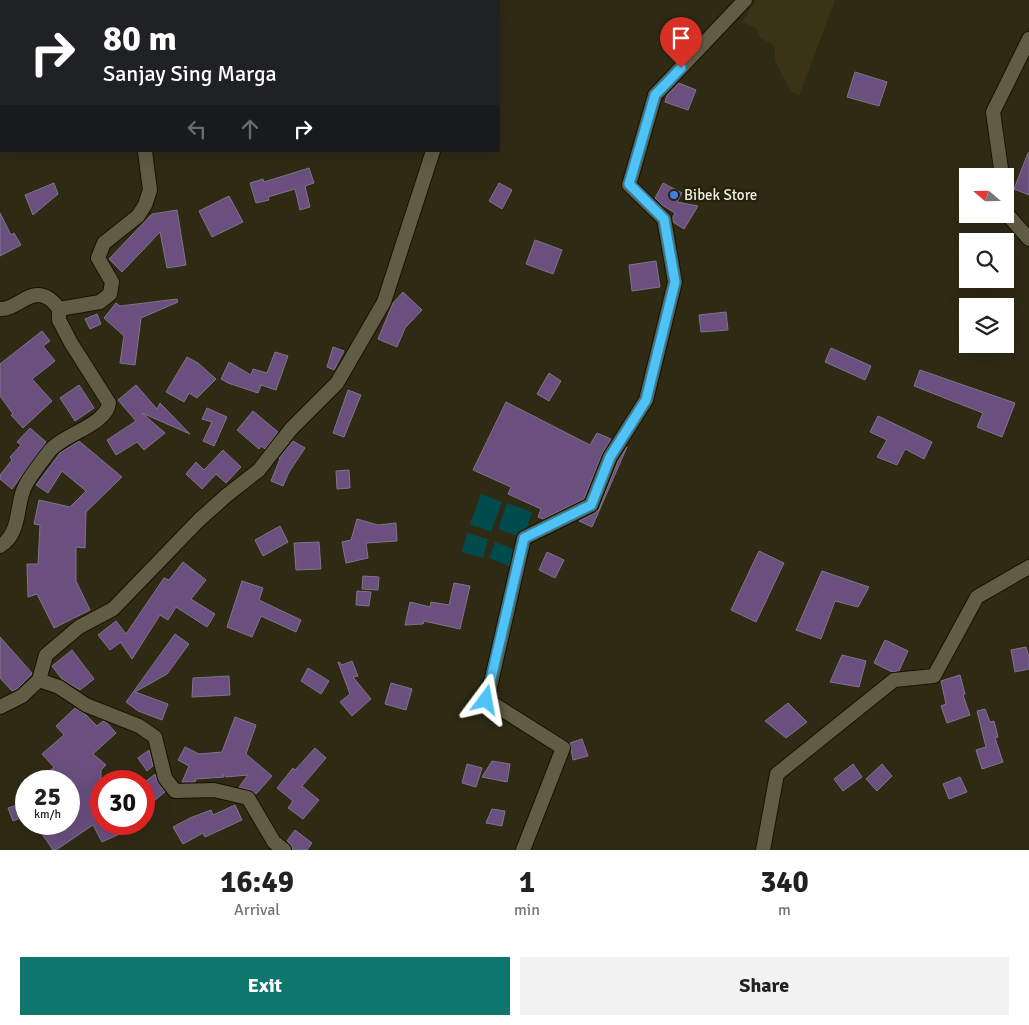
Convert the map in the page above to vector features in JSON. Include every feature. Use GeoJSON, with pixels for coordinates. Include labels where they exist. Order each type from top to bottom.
{"type":"FeatureCollection","features":[{"type":"Feature","properties":{"kind":"street"},"geometry":{"type":"LineString","coordinates":[[523,850],[563,748],[486,700],[524,538],[591,505],[610,457],[646,400],[675,282],[664,219],[629,184],[655,95],[744,0]]}},
{"type":"Feature","properties":{"kind":"street"},"geometry":{"type":"LineString","coordinates":[[1001,168],[994,112],[1029,39]]}},
{"type":"Feature","properties":{"kind":"street"},"geometry":{"type":"LineString","coordinates":[[59,309],[100,302],[110,294],[112,282],[98,258],[104,243],[138,216],[145,205],[150,190],[145,152]]}},
{"type":"Feature","properties":{"kind":"street"},"geometry":{"type":"LineString","coordinates":[[0,707],[22,696],[39,680],[46,655],[80,627],[113,609],[199,520],[259,470],[291,429],[337,383],[384,302],[433,152]]}},
{"type":"Feature","properties":{"kind":"street"},"geometry":{"type":"LineString","coordinates":[[1014,222],[1029,239]]}},
{"type":"Feature","properties":{"kind":"street"},"geometry":{"type":"LineString","coordinates":[[0,309],[7,310],[30,296],[38,294],[47,298],[59,309],[59,320],[71,343],[109,403],[108,408],[92,423],[52,447],[23,490],[11,537],[0,546]]}},
{"type":"Feature","properties":{"kind":"street"},"geometry":{"type":"LineString","coordinates":[[763,850],[777,774],[894,680],[934,676],[976,597],[1029,567]]}},
{"type":"Feature","properties":{"kind":"street"},"geometry":{"type":"LineString","coordinates":[[39,680],[59,687],[86,706],[139,726],[155,737],[165,778],[175,791],[214,790],[248,798],[274,842],[284,850]]}},
{"type":"Feature","properties":{"kind":"shaded area"},"geometry":{"type":"Polygon","coordinates":[[[756,0],[835,0],[799,96],[791,91],[775,61],[775,46],[760,38],[757,29],[742,22],[756,0]]]}},
{"type":"Feature","properties":{"kind":"water"},"geometry":{"type":"Polygon","coordinates":[[[481,494],[502,502],[491,532],[470,524],[481,494]]]}},
{"type":"Feature","properties":{"kind":"water"},"geometry":{"type":"Polygon","coordinates":[[[507,503],[532,512],[524,538],[498,529],[507,503]]]}},
{"type":"Feature","properties":{"kind":"water"},"geometry":{"type":"Polygon","coordinates":[[[467,533],[488,539],[483,558],[462,552],[467,533]]]}},
{"type":"Feature","properties":{"kind":"water"},"geometry":{"type":"Polygon","coordinates":[[[495,542],[520,552],[514,568],[489,558],[495,542]]]}},
{"type":"Feature","properties":{"kind":"building"},"geometry":{"type":"Polygon","coordinates":[[[855,72],[887,82],[879,106],[847,97],[855,72]]]}},
{"type":"Feature","properties":{"kind":"building"},"geometry":{"type":"Polygon","coordinates":[[[679,83],[696,90],[688,110],[665,102],[667,95],[679,83]]]}},
{"type":"Feature","properties":{"kind":"building"},"geometry":{"type":"Polygon","coordinates":[[[1028,153],[1029,153],[1029,195],[1014,189],[1028,153]]]}},
{"type":"Feature","properties":{"kind":"building"},"geometry":{"type":"Polygon","coordinates":[[[309,168],[314,183],[305,186],[310,207],[300,210],[295,189],[268,197],[269,200],[256,203],[250,183],[263,179],[264,182],[309,168]]]}},
{"type":"Feature","properties":{"kind":"building"},"geometry":{"type":"Polygon","coordinates":[[[54,183],[58,194],[33,215],[25,195],[54,183]]]}},
{"type":"Feature","properties":{"kind":"building"},"geometry":{"type":"Polygon","coordinates":[[[499,183],[512,190],[502,209],[489,201],[499,183]]]}},
{"type":"Feature","properties":{"kind":"building"},"geometry":{"type":"Polygon","coordinates":[[[663,183],[682,193],[677,202],[698,206],[684,229],[673,222],[675,213],[655,198],[663,183]]]}},
{"type":"Feature","properties":{"kind":"building"},"geometry":{"type":"Polygon","coordinates":[[[229,196],[243,222],[212,237],[199,211],[229,196]]]}},
{"type":"Feature","properties":{"kind":"building"},"geometry":{"type":"Polygon","coordinates":[[[177,210],[186,265],[167,268],[160,232],[122,272],[109,259],[152,214],[177,210]]]}},
{"type":"Feature","properties":{"kind":"building"},"geometry":{"type":"Polygon","coordinates":[[[0,213],[11,235],[14,233],[21,245],[0,256],[0,213]]]}},
{"type":"Feature","properties":{"kind":"building"},"geometry":{"type":"Polygon","coordinates":[[[535,240],[562,250],[553,274],[526,264],[535,240]]]}},
{"type":"Feature","properties":{"kind":"building"},"geometry":{"type":"Polygon","coordinates":[[[656,261],[660,287],[632,291],[629,265],[656,261]]]}},
{"type":"Feature","properties":{"kind":"building"},"geometry":{"type":"Polygon","coordinates":[[[403,292],[422,310],[405,328],[397,347],[378,339],[393,303],[403,292]]]}},
{"type":"Feature","properties":{"kind":"building"},"geometry":{"type":"Polygon","coordinates":[[[177,299],[178,302],[141,318],[135,365],[120,363],[124,336],[104,318],[116,303],[120,306],[177,299]]]}},
{"type":"Feature","properties":{"kind":"building"},"geometry":{"type":"Polygon","coordinates":[[[726,312],[728,330],[701,332],[699,315],[726,312]]]}},
{"type":"Feature","properties":{"kind":"building"},"geometry":{"type":"Polygon","coordinates":[[[97,314],[101,324],[90,329],[85,319],[97,314]]]}},
{"type":"Feature","properties":{"kind":"building"},"geometry":{"type":"Polygon","coordinates":[[[42,331],[50,341],[43,346],[55,361],[32,379],[52,401],[23,428],[11,415],[13,414],[0,396],[0,364],[42,331]]]}},
{"type":"Feature","properties":{"kind":"building"},"geometry":{"type":"Polygon","coordinates":[[[333,347],[344,351],[334,370],[327,367],[333,347]]]}},
{"type":"Feature","properties":{"kind":"building"},"geometry":{"type":"Polygon","coordinates":[[[831,348],[871,366],[865,380],[825,362],[831,348]]]}},
{"type":"Feature","properties":{"kind":"building"},"geometry":{"type":"Polygon","coordinates":[[[275,352],[288,356],[276,390],[261,385],[258,393],[221,379],[229,362],[251,375],[253,369],[267,373],[275,352]]]}},
{"type":"Feature","properties":{"kind":"building"},"geometry":{"type":"Polygon","coordinates":[[[187,357],[198,363],[216,379],[197,398],[189,393],[184,402],[166,392],[187,357]]]}},
{"type":"Feature","properties":{"kind":"building"},"geometry":{"type":"Polygon","coordinates":[[[920,370],[1015,403],[1002,437],[977,427],[983,413],[914,386],[920,370]]]}},
{"type":"Feature","properties":{"kind":"building"},"geometry":{"type":"Polygon","coordinates":[[[549,373],[561,381],[549,401],[537,394],[549,373]]]}},
{"type":"Feature","properties":{"kind":"building"},"geometry":{"type":"Polygon","coordinates":[[[79,385],[94,408],[75,421],[60,398],[79,385]]]}},
{"type":"Feature","properties":{"kind":"building"},"geometry":{"type":"Polygon","coordinates":[[[136,385],[157,409],[160,403],[190,434],[142,413],[165,433],[144,450],[137,442],[116,455],[107,440],[136,421],[118,400],[136,385]]]}},
{"type":"Feature","properties":{"kind":"building"},"geometry":{"type":"Polygon","coordinates":[[[348,390],[361,395],[344,437],[333,433],[348,390]]]}},
{"type":"Feature","properties":{"kind":"building"},"geometry":{"type":"Polygon","coordinates":[[[506,402],[590,445],[597,433],[611,439],[602,454],[584,499],[543,519],[538,517],[541,509],[508,494],[511,487],[473,470],[506,402]]]}},
{"type":"Feature","properties":{"kind":"building"},"geometry":{"type":"Polygon","coordinates":[[[207,408],[227,417],[214,446],[203,441],[212,422],[202,419],[207,408]]]}},
{"type":"Feature","properties":{"kind":"building"},"geometry":{"type":"Polygon","coordinates":[[[253,411],[278,432],[265,449],[261,446],[259,449],[237,430],[253,411]]]}},
{"type":"Feature","properties":{"kind":"building"},"geometry":{"type":"Polygon","coordinates":[[[878,416],[932,442],[924,459],[905,449],[897,465],[877,457],[887,440],[870,432],[878,416]]]}},
{"type":"Feature","properties":{"kind":"building"},"geometry":{"type":"Polygon","coordinates":[[[30,428],[46,442],[12,489],[0,479],[0,475],[12,460],[10,457],[21,445],[17,442],[30,428]]]}},
{"type":"Feature","properties":{"kind":"building"},"geometry":{"type":"Polygon","coordinates":[[[79,441],[122,477],[86,512],[85,548],[76,547],[76,581],[90,610],[54,628],[37,594],[28,597],[27,564],[38,564],[40,525],[34,524],[39,500],[70,507],[86,491],[62,471],[48,493],[36,485],[60,453],[79,441]]]}},
{"type":"Feature","properties":{"kind":"building"},"geometry":{"type":"Polygon","coordinates":[[[293,441],[305,448],[289,472],[283,486],[271,481],[279,458],[293,441]]]}},
{"type":"Feature","properties":{"kind":"building"},"geometry":{"type":"Polygon","coordinates":[[[627,447],[592,527],[579,521],[599,509],[618,461],[627,447]]]}},
{"type":"Feature","properties":{"kind":"building"},"geometry":{"type":"Polygon","coordinates":[[[223,450],[241,467],[226,483],[216,474],[202,489],[186,474],[196,462],[204,470],[223,450]]]}},
{"type":"Feature","properties":{"kind":"building"},"geometry":{"type":"Polygon","coordinates":[[[349,470],[350,488],[337,489],[336,471],[349,470]]]}},
{"type":"Feature","properties":{"kind":"building"},"geometry":{"type":"Polygon","coordinates":[[[357,519],[378,525],[396,523],[397,541],[366,543],[368,558],[346,563],[342,542],[351,540],[357,519]]]}},
{"type":"Feature","properties":{"kind":"building"},"geometry":{"type":"Polygon","coordinates":[[[280,526],[288,542],[263,556],[255,540],[280,526]]]}},
{"type":"Feature","properties":{"kind":"building"},"geometry":{"type":"Polygon","coordinates":[[[319,542],[321,569],[296,570],[294,543],[319,542]]]}},
{"type":"Feature","properties":{"kind":"building"},"geometry":{"type":"Polygon","coordinates":[[[759,551],[784,563],[756,622],[731,610],[759,551]]]}},
{"type":"Feature","properties":{"kind":"building"},"geometry":{"type":"Polygon","coordinates":[[[547,552],[564,560],[555,578],[539,570],[547,552]]]}},
{"type":"Feature","properties":{"kind":"building"},"geometry":{"type":"Polygon","coordinates":[[[183,562],[206,580],[191,599],[215,614],[207,627],[176,607],[168,620],[160,615],[132,659],[121,642],[110,650],[98,635],[116,621],[126,634],[164,578],[169,580],[183,562]]]}},
{"type":"Feature","properties":{"kind":"building"},"geometry":{"type":"Polygon","coordinates":[[[822,571],[869,587],[858,607],[835,601],[821,639],[796,630],[822,571]]]}},
{"type":"Feature","properties":{"kind":"building"},"geometry":{"type":"Polygon","coordinates":[[[363,576],[379,577],[378,590],[362,589],[363,576]]]}},
{"type":"Feature","properties":{"kind":"building"},"geometry":{"type":"Polygon","coordinates":[[[242,581],[263,588],[259,600],[301,620],[296,632],[261,616],[252,637],[227,627],[242,581]]]}},
{"type":"Feature","properties":{"kind":"building"},"geometry":{"type":"Polygon","coordinates":[[[454,583],[470,586],[460,629],[424,621],[423,624],[405,625],[410,602],[430,607],[431,602],[449,605],[454,583]]]}},
{"type":"Feature","properties":{"kind":"building"},"geometry":{"type":"Polygon","coordinates":[[[357,591],[371,592],[369,606],[356,605],[357,591]]]}},
{"type":"Feature","properties":{"kind":"building"},"geometry":{"type":"Polygon","coordinates":[[[175,634],[189,644],[167,674],[135,692],[168,704],[162,720],[138,711],[126,702],[175,634]]]}},
{"type":"Feature","properties":{"kind":"building"},"geometry":{"type":"Polygon","coordinates":[[[0,637],[32,673],[17,689],[12,691],[0,678],[0,637]]]}},
{"type":"Feature","properties":{"kind":"building"},"geometry":{"type":"Polygon","coordinates":[[[885,640],[908,651],[899,671],[892,672],[874,663],[885,640]]]}},
{"type":"Feature","properties":{"kind":"building"},"geometry":{"type":"Polygon","coordinates":[[[1026,647],[1029,657],[1029,669],[1015,672],[1011,650],[1026,647]]]}},
{"type":"Feature","properties":{"kind":"building"},"geometry":{"type":"Polygon","coordinates":[[[72,650],[94,679],[80,690],[62,679],[52,666],[72,650]]]}},
{"type":"Feature","properties":{"kind":"building"},"geometry":{"type":"Polygon","coordinates":[[[842,655],[866,661],[859,687],[830,682],[842,655]]]}},
{"type":"Feature","properties":{"kind":"building"},"geometry":{"type":"Polygon","coordinates":[[[352,661],[358,676],[353,677],[371,699],[352,716],[340,702],[350,694],[338,662],[342,665],[352,661]]]}},
{"type":"Feature","properties":{"kind":"building"},"geometry":{"type":"Polygon","coordinates":[[[308,668],[329,681],[321,694],[301,681],[308,668]]]}},
{"type":"Feature","properties":{"kind":"building"},"geometry":{"type":"Polygon","coordinates":[[[960,675],[965,694],[963,695],[970,715],[947,723],[941,706],[946,704],[941,681],[960,675]]]}},
{"type":"Feature","properties":{"kind":"building"},"geometry":{"type":"Polygon","coordinates":[[[229,676],[230,695],[192,697],[193,678],[229,676]]]}},
{"type":"Feature","properties":{"kind":"building"},"geometry":{"type":"Polygon","coordinates":[[[391,683],[412,689],[406,710],[385,704],[391,683]]]}},
{"type":"Feature","properties":{"kind":"building"},"geometry":{"type":"Polygon","coordinates":[[[788,703],[807,722],[786,738],[765,721],[788,703]]]}},
{"type":"Feature","properties":{"kind":"building"},"geometry":{"type":"Polygon","coordinates":[[[75,708],[86,715],[97,726],[103,721],[116,733],[93,754],[106,765],[101,770],[90,770],[90,827],[80,834],[80,770],[50,770],[54,767],[42,754],[64,735],[56,726],[75,708]]]}},
{"type":"Feature","properties":{"kind":"building"},"geometry":{"type":"Polygon","coordinates":[[[985,709],[990,722],[994,721],[998,737],[995,738],[1003,762],[982,769],[976,750],[986,747],[977,711],[985,709]]]}},
{"type":"Feature","properties":{"kind":"building"},"geometry":{"type":"Polygon","coordinates":[[[235,717],[256,725],[246,754],[272,776],[256,794],[239,787],[248,775],[226,777],[222,774],[224,777],[196,779],[195,782],[182,782],[189,766],[178,760],[185,747],[199,754],[222,752],[235,717]]]}},
{"type":"Feature","properties":{"kind":"building"},"geometry":{"type":"Polygon","coordinates":[[[582,739],[588,756],[573,760],[570,743],[582,739]]]}},
{"type":"Feature","properties":{"kind":"building"},"geometry":{"type":"Polygon","coordinates":[[[315,748],[326,758],[302,786],[319,800],[303,819],[288,808],[293,801],[277,788],[293,768],[295,770],[315,748]]]}},
{"type":"Feature","properties":{"kind":"building"},"geometry":{"type":"Polygon","coordinates":[[[149,750],[153,766],[146,770],[138,758],[149,750]]]}},
{"type":"Feature","properties":{"kind":"building"},"geometry":{"type":"Polygon","coordinates":[[[492,761],[510,764],[507,782],[482,777],[492,761]]]}},
{"type":"Feature","properties":{"kind":"building"},"geometry":{"type":"Polygon","coordinates":[[[467,764],[482,768],[476,787],[462,783],[467,764]]]}},
{"type":"Feature","properties":{"kind":"building"},"geometry":{"type":"Polygon","coordinates":[[[853,764],[862,777],[843,791],[834,779],[853,764]]]}},
{"type":"Feature","properties":{"kind":"building"},"geometry":{"type":"Polygon","coordinates":[[[882,764],[892,776],[877,791],[866,779],[882,764]]]}},
{"type":"Feature","properties":{"kind":"building"},"geometry":{"type":"Polygon","coordinates":[[[155,774],[158,783],[165,792],[155,800],[155,774]]]}},
{"type":"Feature","properties":{"kind":"building"},"geometry":{"type":"Polygon","coordinates":[[[960,777],[967,792],[949,799],[943,784],[960,777]]]}},
{"type":"Feature","properties":{"kind":"building"},"geometry":{"type":"Polygon","coordinates":[[[235,805],[242,820],[205,837],[203,833],[183,844],[173,827],[211,810],[213,815],[235,805]]]}},
{"type":"Feature","properties":{"kind":"building"},"geometry":{"type":"Polygon","coordinates":[[[15,806],[15,820],[13,821],[8,808],[15,806]]]}},
{"type":"Feature","properties":{"kind":"building"},"geometry":{"type":"Polygon","coordinates":[[[492,809],[505,811],[502,826],[486,823],[492,809]]]}},
{"type":"Feature","properties":{"kind":"building"},"geometry":{"type":"Polygon","coordinates":[[[295,830],[312,843],[307,850],[293,850],[287,841],[295,830]]]}},
{"type":"Feature","properties":{"kind":"building"},"geometry":{"type":"Polygon","coordinates":[[[43,835],[78,835],[56,850],[53,850],[43,835]]]}},
{"type":"Feature","properties":{"kind":"building"},"geometry":{"type":"Polygon","coordinates":[[[98,835],[117,835],[102,842],[98,835]]]}},
{"type":"Feature","properties":{"kind":"place","name":"Bibek Store"},"geometry":{"type":"Point","coordinates":[674,195]}},
{"type":"Feature","properties":{"kind":"route"},"geometry":{"type":"LineString","coordinates":[[486,700],[524,538],[591,505],[610,457],[646,400],[675,282],[664,219],[629,184],[655,95],[681,68]]}}]}
